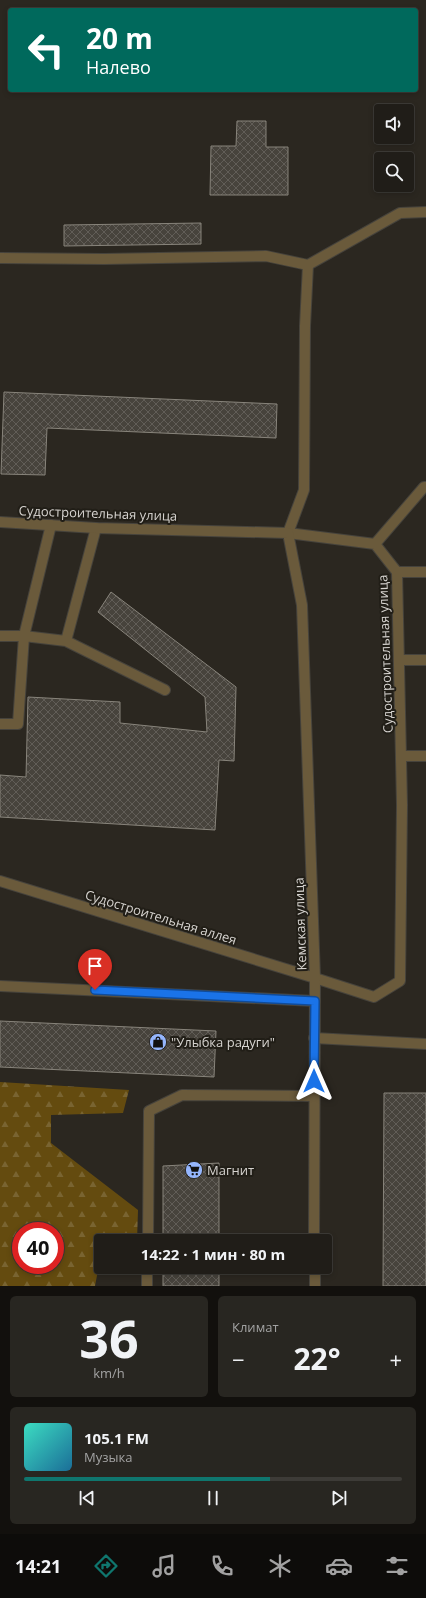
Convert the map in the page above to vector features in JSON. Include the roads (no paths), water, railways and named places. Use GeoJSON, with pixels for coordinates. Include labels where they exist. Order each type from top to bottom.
{"type":"FeatureCollection","features":[{"type":"Feature","properties":{"kind":"street"},"geometry":{"type":"LineString","coordinates":[[0,258],[104,259],[266,256],[308,265],[400,213],[426,212]]}},
{"type":"Feature","properties":{"kind":"street"},"geometry":{"type":"LineString","coordinates":[[288,533],[304,490],[305,326],[308,265]]}},
{"type":"Feature","properties":{"kind":"street"},"geometry":{"type":"LineString","coordinates":[[375,544],[424,487],[426,487]]}},
{"type":"Feature","properties":{"kind":"street","name":"Судостроительная улица"},"geometry":{"type":"LineString","coordinates":[[0,522],[96,528],[288,533],[375,544],[397,572],[402,756],[400,981],[374,997],[315,978]]}},
{"type":"Feature","properties":{"kind":"street"},"geometry":{"type":"LineString","coordinates":[[0,724],[18,724],[24,636],[51,525]]}},
{"type":"Feature","properties":{"kind":"street"},"geometry":{"type":"LineString","coordinates":[[66,641],[96,528]]}},
{"type":"Feature","properties":{"kind":"street","name":"Кемская улица"},"geometry":{"type":"LineString","coordinates":[[288,533],[302,605],[315,978],[314,1234]]}},
{"type":"Feature","properties":{"kind":"street"},"geometry":{"type":"LineString","coordinates":[[397,572],[426,572]]}},
{"type":"Feature","properties":{"kind":"street"},"geometry":{"type":"LineString","coordinates":[[0,636],[24,636],[66,641],[165,690]]}},
{"type":"Feature","properties":{"kind":"street"},"geometry":{"type":"LineString","coordinates":[[400,660],[426,660]]}},
{"type":"Feature","properties":{"kind":"street"},"geometry":{"type":"LineString","coordinates":[[402,756],[426,756]]}},
{"type":"Feature","properties":{"kind":"street","name":"Судостроительная аллея"},"geometry":{"type":"LineString","coordinates":[[0,881],[315,978]]}},
{"type":"Feature","properties":{"kind":"street"},"geometry":{"type":"LineString","coordinates":[[0,986],[315,1001]]}},
{"type":"Feature","properties":{"kind":"street"},"geometry":{"type":"LineString","coordinates":[[314,1038],[426,1044]]}},
{"type":"Feature","properties":{"kind":"street"},"geometry":{"type":"LineString","coordinates":[[148,1234],[149,1111],[182,1095],[314,1096]]}},
{"type":"Feature","properties":{"kind":"street"},"geometry":{"type":"LineString","coordinates":[[147,1274],[147,1286]]}},
{"type":"Feature","properties":{"kind":"street"},"geometry":{"type":"LineString","coordinates":[[314,1274],[314,1286]]}},
{"type":"Feature","properties":{"kind":"place","name":"\"Улыбка радуги\""},"geometry":{"type":"Point","coordinates":[158,1042]}},
{"type":"Feature","properties":{"kind":"place","name":"Магнит"},"geometry":{"type":"Point","coordinates":[194,1170]}}]}
